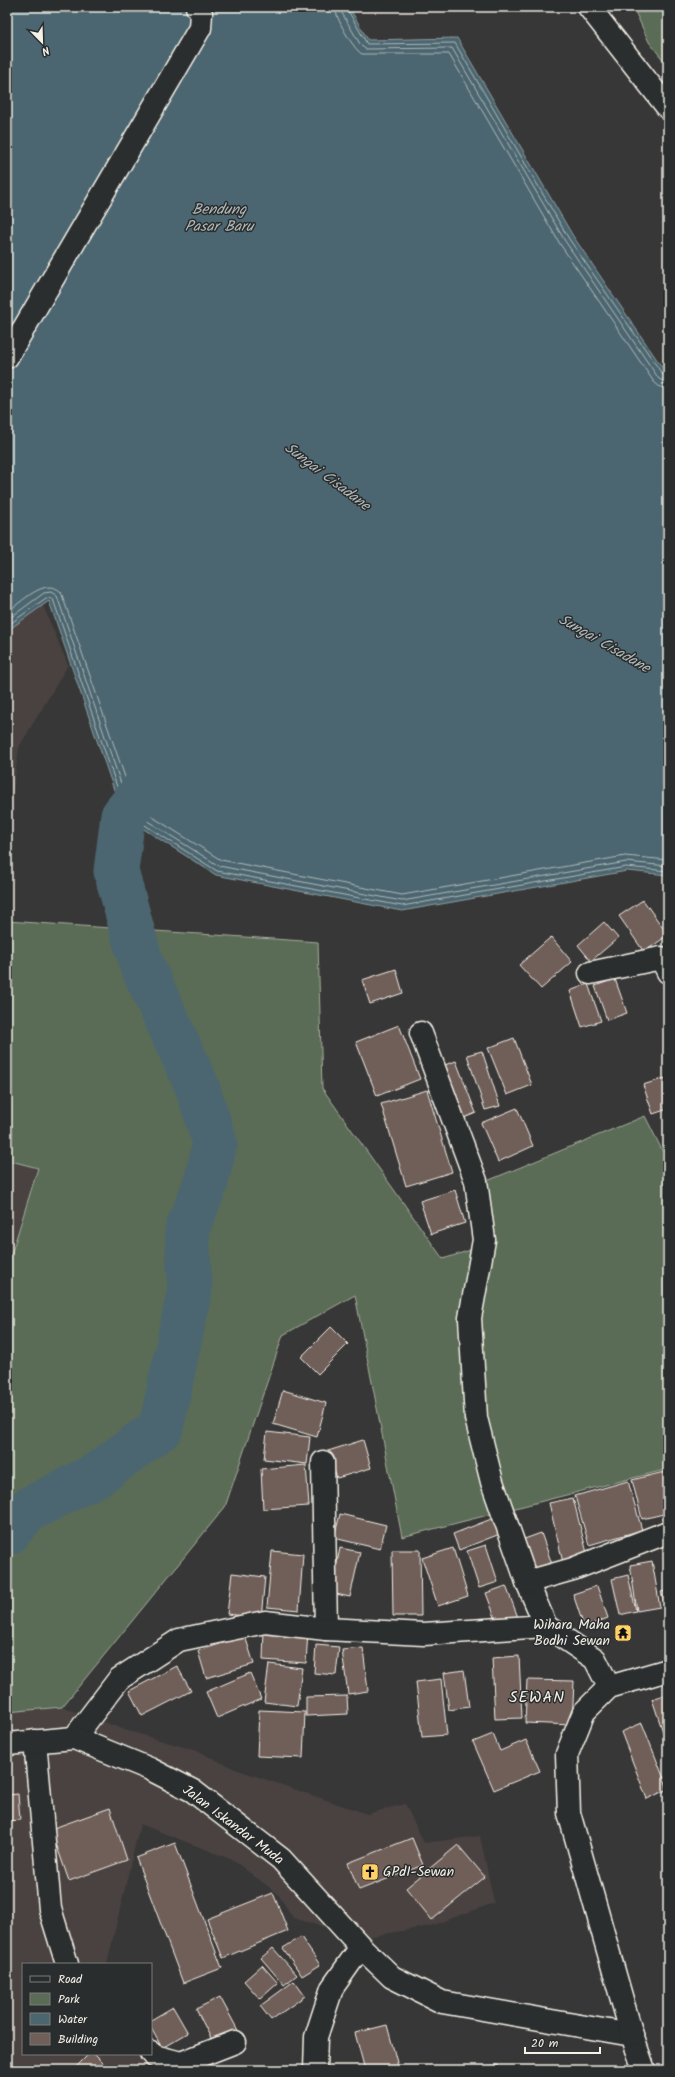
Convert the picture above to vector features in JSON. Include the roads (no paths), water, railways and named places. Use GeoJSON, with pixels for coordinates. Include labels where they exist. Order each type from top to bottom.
{"type":"FeatureCollection","features":[{"type":"Feature","properties":{"kind":"street"},"geometry":{"type":"LineString","coordinates":[[589,7],[668,108]]}},
{"type":"Feature","properties":{"kind":"street"},"geometry":{"type":"LineString","coordinates":[[7,357],[198,17]]}},
{"type":"Feature","properties":{"kind":"street"},"geometry":{"type":"LineString","coordinates":[[590,972],[661,958],[668,972]]}},
{"type":"Feature","properties":{"kind":"street"},"geometry":{"type":"LineString","coordinates":[[421,1033],[476,1181],[484,1240],[470,1318],[476,1418],[492,1482],[528,1582],[546,1626],[595,1659],[609,1687]]}},
{"type":"Feature","properties":{"kind":"street"},"geometry":{"type":"LineString","coordinates":[[323,1462],[326,1629]]}},
{"type":"Feature","properties":{"kind":"street"},"geometry":{"type":"LineString","coordinates":[[528,1582],[573,1569],[668,1532]]}},
{"type":"Feature","properties":{"kind":"street"},"geometry":{"type":"LineString","coordinates":[[74,1738],[119,1680],[179,1640],[265,1622],[326,1629],[424,1634],[546,1626]]}},
{"type":"Feature","properties":{"kind":"street"},"geometry":{"type":"LineString","coordinates":[[644,2070],[632,2035],[570,1813],[567,1754],[584,1712],[609,1687],[668,1670]]}},
{"type":"Feature","properties":{"kind":"street","name":"Jalan Iskandar Muda"},"geometry":{"type":"LineString","coordinates":[[7,1744],[74,1738],[150,1769],[193,1791],[281,1859],[360,1947],[392,1977],[442,2002],[632,2035]]}},
{"type":"Feature","properties":{"kind":"street"},"geometry":{"type":"LineString","coordinates":[[35,1741],[50,1909],[67,1963]]}},
{"type":"Feature","properties":{"kind":"street"},"geometry":{"type":"LineString","coordinates":[[315,2070],[316,2037],[332,1988],[360,1947]]}},
{"type":"Feature","properties":{"kind":"street"},"geometry":{"type":"LineString","coordinates":[[152,2054],[180,2066],[235,2042]]}},
{"type":"Feature","properties":{"kind":"water"},"geometry":{"type":"Polygon","coordinates":[[[7,7],[349,7],[368,40],[457,38],[573,236],[668,376],[668,875],[627,871],[402,911],[216,875],[123,816],[49,601],[7,631],[7,7]]]}},
{"type":"Feature","properties":{"kind":"waterway"},"geometry":{"type":"LineString","coordinates":[[7,1533],[28,1510],[98,1474],[161,1428],[190,1289],[187,1230],[206,1182],[215,1143],[197,1086],[141,963],[116,871],[123,816],[162,767]]}},
{"type":"Feature","properties":{"kind":"place","name":"Wihara Maha Bodhi Sewan"},"geometry":{"type":"Point","coordinates":[623,1633]}},
{"type":"Feature","properties":{"kind":"place","name":"GPdI-Sewan"},"geometry":{"type":"Point","coordinates":[370,1872]}},
{"type":"Feature","properties":{"kind":"district","name":"SEWAN"},"geometry":{"type":"Point","coordinates":[537,1697]}},
{"type":"Feature","properties":{"kind":"water label","name":"Bendung Pasar Baru"},"geometry":{"type":"Point","coordinates":[219,218]}},
{"type":"Feature","properties":{"kind":"water label","name":"Sungai Cisadane"},"geometry":{"type":"Point","coordinates":[327,477]}},
{"type":"Feature","properties":{"kind":"water label","name":"Sungai Cisadane"},"geometry":{"type":"Point","coordinates":[604,644]}}]}
